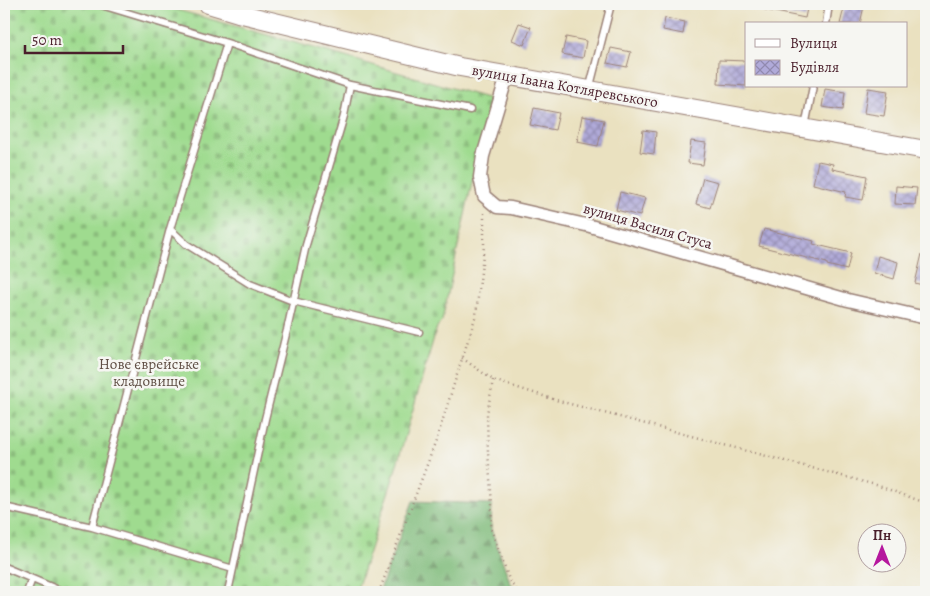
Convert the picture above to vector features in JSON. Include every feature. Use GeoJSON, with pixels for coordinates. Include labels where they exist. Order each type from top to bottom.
{"type":"FeatureCollection","features":[{"type":"Feature","properties":{"kind":"street","name":"вулиця Івана Котляревського"},"geometry":{"type":"LineString","coordinates":[[208,4],[460,67],[926,150]]}},
{"type":"Feature","properties":{"kind":"street"},"geometry":{"type":"LineString","coordinates":[[484,196],[480,177],[483,156],[507,76]]}},
{"type":"Feature","properties":{"kind":"street","name":"вулиця Василя Стуса"},"geometry":{"type":"LineString","coordinates":[[484,196],[497,207],[511,208],[590,226],[848,300],[926,318]]}},
{"type":"Feature","properties":{"kind":"lane"},"geometry":{"type":"LineString","coordinates":[[98,4],[227,43],[350,85],[470,110]]}},
{"type":"Feature","properties":{"kind":"lane"},"geometry":{"type":"LineString","coordinates":[[589,91],[611,4]]}},
{"type":"Feature","properties":{"kind":"lane"},"geometry":{"type":"LineString","coordinates":[[826,22],[830,4]]}},
{"type":"Feature","properties":{"kind":"lane"},"geometry":{"type":"LineString","coordinates":[[92,527],[170,229],[227,43]]}},
{"type":"Feature","properties":{"kind":"lane"},"geometry":{"type":"LineString","coordinates":[[228,592],[265,419],[306,245],[344,116],[350,85]]}},
{"type":"Feature","properties":{"kind":"lane"},"geometry":{"type":"LineString","coordinates":[[805,129],[813,88]]}},
{"type":"Feature","properties":{"kind":"lane"},"geometry":{"type":"LineString","coordinates":[[170,229],[186,244],[250,284],[293,301],[419,332]]}},
{"type":"Feature","properties":{"kind":"lane"},"geometry":{"type":"LineString","coordinates":[[4,507],[92,527],[233,569]]}},
{"type":"Feature","properties":{"kind":"lane"},"geometry":{"type":"LineString","coordinates":[[4,567],[63,592]]}},
{"type":"Feature","properties":{"kind":"lane"},"geometry":{"type":"LineString","coordinates":[[27,592],[32,579]]}},
{"type":"Feature","properties":{"kind":"path"},"geometry":{"type":"LineString","coordinates":[[379,592],[436,441],[476,314],[484,246],[484,196]]}},
{"type":"Feature","properties":{"kind":"path"},"geometry":{"type":"LineString","coordinates":[[462,358],[492,380],[559,401],[876,485],[926,503]]}},
{"type":"Feature","properties":{"kind":"path"},"geometry":{"type":"LineString","coordinates":[[492,380],[487,414],[492,504],[491,528],[510,582],[518,592]]}},
{"type":"Feature","properties":{"kind":"green space","name":"Нове єврейське кладовище"},"geometry":{"type":"Polygon","coordinates":[[[4,4],[156,4],[490,99],[442,321],[437,327],[393,478],[356,592],[4,592],[4,4]]]}},
{"type":"Feature","properties":{"kind":"green space"},"geometry":{"type":"Polygon","coordinates":[[[413,501],[492,504],[491,529],[510,582],[518,592],[379,592],[413,501]]]}},
{"type":"Feature","properties":{"kind":"building"},"geometry":{"type":"Polygon","coordinates":[[[762,4],[808,4],[805,18],[761,9],[762,4]]]}},
{"type":"Feature","properties":{"kind":"building"},"geometry":{"type":"Polygon","coordinates":[[[845,4],[864,6],[860,22],[840,22],[845,4]]]}},
{"type":"Feature","properties":{"kind":"building"},"geometry":{"type":"Polygon","coordinates":[[[665,18],[685,22],[683,34],[663,30],[665,18]]]}},
{"type":"Feature","properties":{"kind":"building"},"geometry":{"type":"Polygon","coordinates":[[[519,23],[531,27],[524,45],[512,40],[519,23]]]}},
{"type":"Feature","properties":{"kind":"building"},"geometry":{"type":"Polygon","coordinates":[[[566,37],[586,41],[583,58],[562,54],[566,37]]]}},
{"type":"Feature","properties":{"kind":"building"},"geometry":{"type":"Polygon","coordinates":[[[611,48],[631,52],[627,67],[607,63],[611,48]]]}},
{"type":"Feature","properties":{"kind":"building"},"geometry":{"type":"Polygon","coordinates":[[[719,60],[745,61],[745,86],[718,84],[719,60]]]}},
{"type":"Feature","properties":{"kind":"building"},"geometry":{"type":"Polygon","coordinates":[[[868,88],[888,91],[884,116],[864,113],[868,88]]]}},
{"type":"Feature","properties":{"kind":"building"},"geometry":{"type":"Polygon","coordinates":[[[825,89],[845,92],[843,110],[822,107],[825,89]]]}},
{"type":"Feature","properties":{"kind":"building"},"geometry":{"type":"Polygon","coordinates":[[[534,108],[559,113],[555,130],[530,125],[534,108]]]}},
{"type":"Feature","properties":{"kind":"building"},"geometry":{"type":"Polygon","coordinates":[[[582,116],[604,120],[598,146],[577,142],[582,116]]]}},
{"type":"Feature","properties":{"kind":"building"},"geometry":{"type":"Polygon","coordinates":[[[643,130],[656,132],[654,154],[640,152],[643,130]]]}},
{"type":"Feature","properties":{"kind":"building"},"geometry":{"type":"Polygon","coordinates":[[[691,141],[706,143],[703,165],[688,163],[691,141]]]}},
{"type":"Feature","properties":{"kind":"building"},"geometry":{"type":"Polygon","coordinates":[[[818,161],[833,164],[832,169],[867,176],[863,200],[845,197],[846,192],[813,184],[818,161]]]}},
{"type":"Feature","properties":{"kind":"building"},"geometry":{"type":"Polygon","coordinates":[[[703,178],[718,182],[710,208],[696,204],[703,178]]]}},
{"type":"Feature","properties":{"kind":"building"},"geometry":{"type":"Polygon","coordinates":[[[896,186],[917,188],[915,205],[895,204],[896,186]]]}},
{"type":"Feature","properties":{"kind":"building"},"geometry":{"type":"Polygon","coordinates":[[[620,192],[645,198],[640,216],[616,210],[620,192]]]}},
{"type":"Feature","properties":{"kind":"building"},"geometry":{"type":"Polygon","coordinates":[[[764,229],[814,241],[813,244],[851,253],[847,270],[759,246],[764,229]]]}},
{"type":"Feature","properties":{"kind":"building"},"geometry":{"type":"Polygon","coordinates":[[[922,254],[926,255],[926,286],[915,283],[922,254]]]}},
{"type":"Feature","properties":{"kind":"building"},"geometry":{"type":"Polygon","coordinates":[[[878,256],[898,262],[894,279],[874,273],[878,256]]]}}]}
